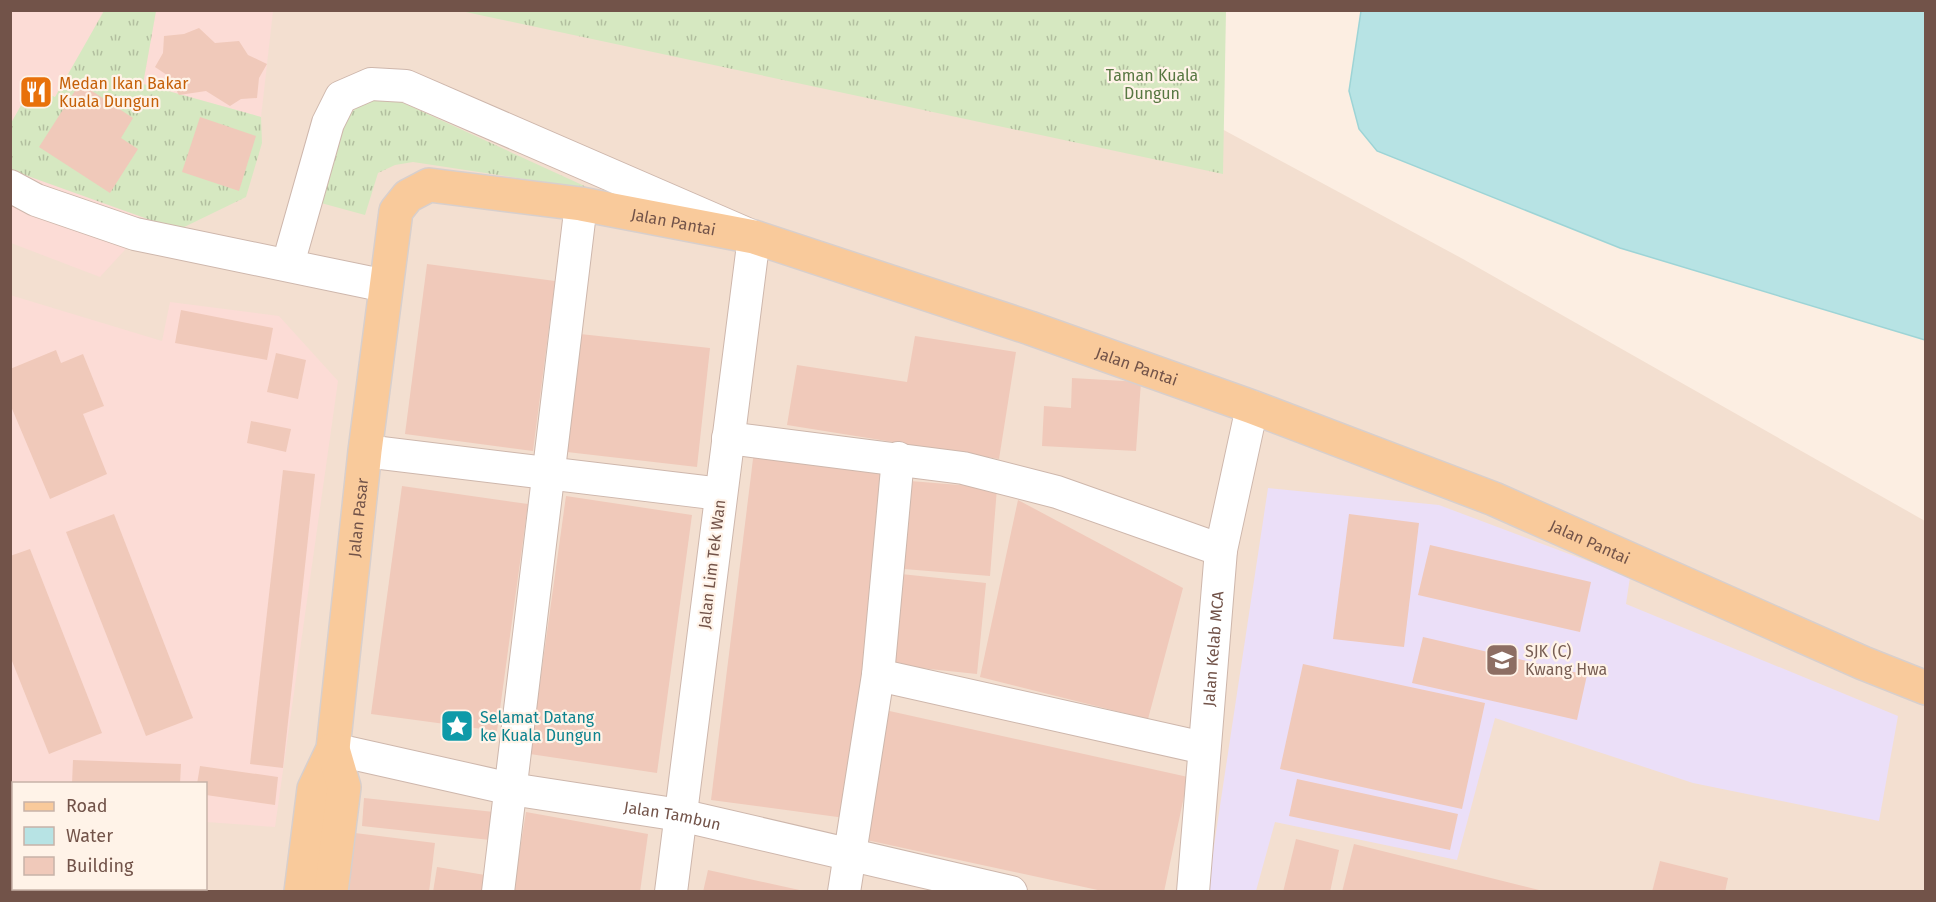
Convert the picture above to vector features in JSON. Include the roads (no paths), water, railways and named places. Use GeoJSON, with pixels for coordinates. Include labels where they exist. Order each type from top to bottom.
{"type":"FeatureCollection","features":[{"type":"Feature","properties":{"kind":"main road","name":"Jalan Pantai"},"geometry":{"type":"LineString","coordinates":[[386,286],[396,212],[408,196],[429,185],[581,204],[754,237],[1030,328],[1252,407],[1494,499],[1863,663],[1926,688]]}},
{"type":"Feature","properties":{"kind":"main road","name":"Jalan Pasar"},"geometry":{"type":"LineString","coordinates":[[301,891],[314,789],[333,749],[365,451],[386,286]]}},
{"type":"Feature","properties":{"kind":"main road","name":"Jalan Pasar"},"geometry":{"type":"LineString","coordinates":[[331,891],[344,787],[333,749]]}},
{"type":"Feature","properties":{"kind":"street"},"geometry":{"type":"LineString","coordinates":[[288,264],[328,123],[340,97],[371,84],[406,86],[754,237]]}},
{"type":"Feature","properties":{"kind":"street"},"geometry":{"type":"LineString","coordinates":[[10,186],[36,200],[135,234],[386,286]]}},
{"type":"Feature","properties":{"kind":"street"},"geometry":{"type":"LineString","coordinates":[[498,891],[581,204]]}},
{"type":"Feature","properties":{"kind":"street","name":"Jalan Lim Tek Wan"},"geometry":{"type":"LineString","coordinates":[[671,891],[754,237]]}},
{"type":"Feature","properties":{"kind":"street","name":"Jalan Kelab MCA"},"geometry":{"type":"LineString","coordinates":[[1193,891],[1221,550],[1252,407]]}},
{"type":"Feature","properties":{"kind":"street"},"geometry":{"type":"LineString","coordinates":[[728,438],[963,468],[1057,492],[1221,550]]}},
{"type":"Feature","properties":{"kind":"street"},"geometry":{"type":"LineString","coordinates":[[365,451],[721,494]]}},
{"type":"Feature","properties":{"kind":"street"},"geometry":{"type":"LineString","coordinates":[[844,891],[848,853],[878,675],[898,458]]}},
{"type":"Feature","properties":{"kind":"street"},"geometry":{"type":"LineString","coordinates":[[878,675],[1204,748]]}},
{"type":"Feature","properties":{"kind":"street","name":"Jalan Tambun"},"geometry":{"type":"LineString","coordinates":[[333,749],[511,789],[680,815],[1011,891]]}},
{"type":"Feature","properties":{"kind":"water"},"geometry":{"type":"Polygon","coordinates":[[[1361,11],[1925,11],[1925,340],[1620,248],[1377,151],[1359,129],[1349,91],[1361,11]]]}},
{"type":"Feature","properties":{"kind":"place","name":"Medan Ikan Bakar Kuala Dungun"},"geometry":{"type":"Point","coordinates":[36,92]}},
{"type":"Feature","properties":{"kind":"place","name":"SJK (C) Kwang Hwa"},"geometry":{"type":"Point","coordinates":[1502,660]}},
{"type":"Feature","properties":{"kind":"place","name":"Selamat Datang ke Kuala Dungun"},"geometry":{"type":"Point","coordinates":[457,726]}},
{"type":"Feature","properties":{"kind":"park label","name":"Taman Kuala Dungun"},"geometry":{"type":"Point","coordinates":[1152,84]}}]}
